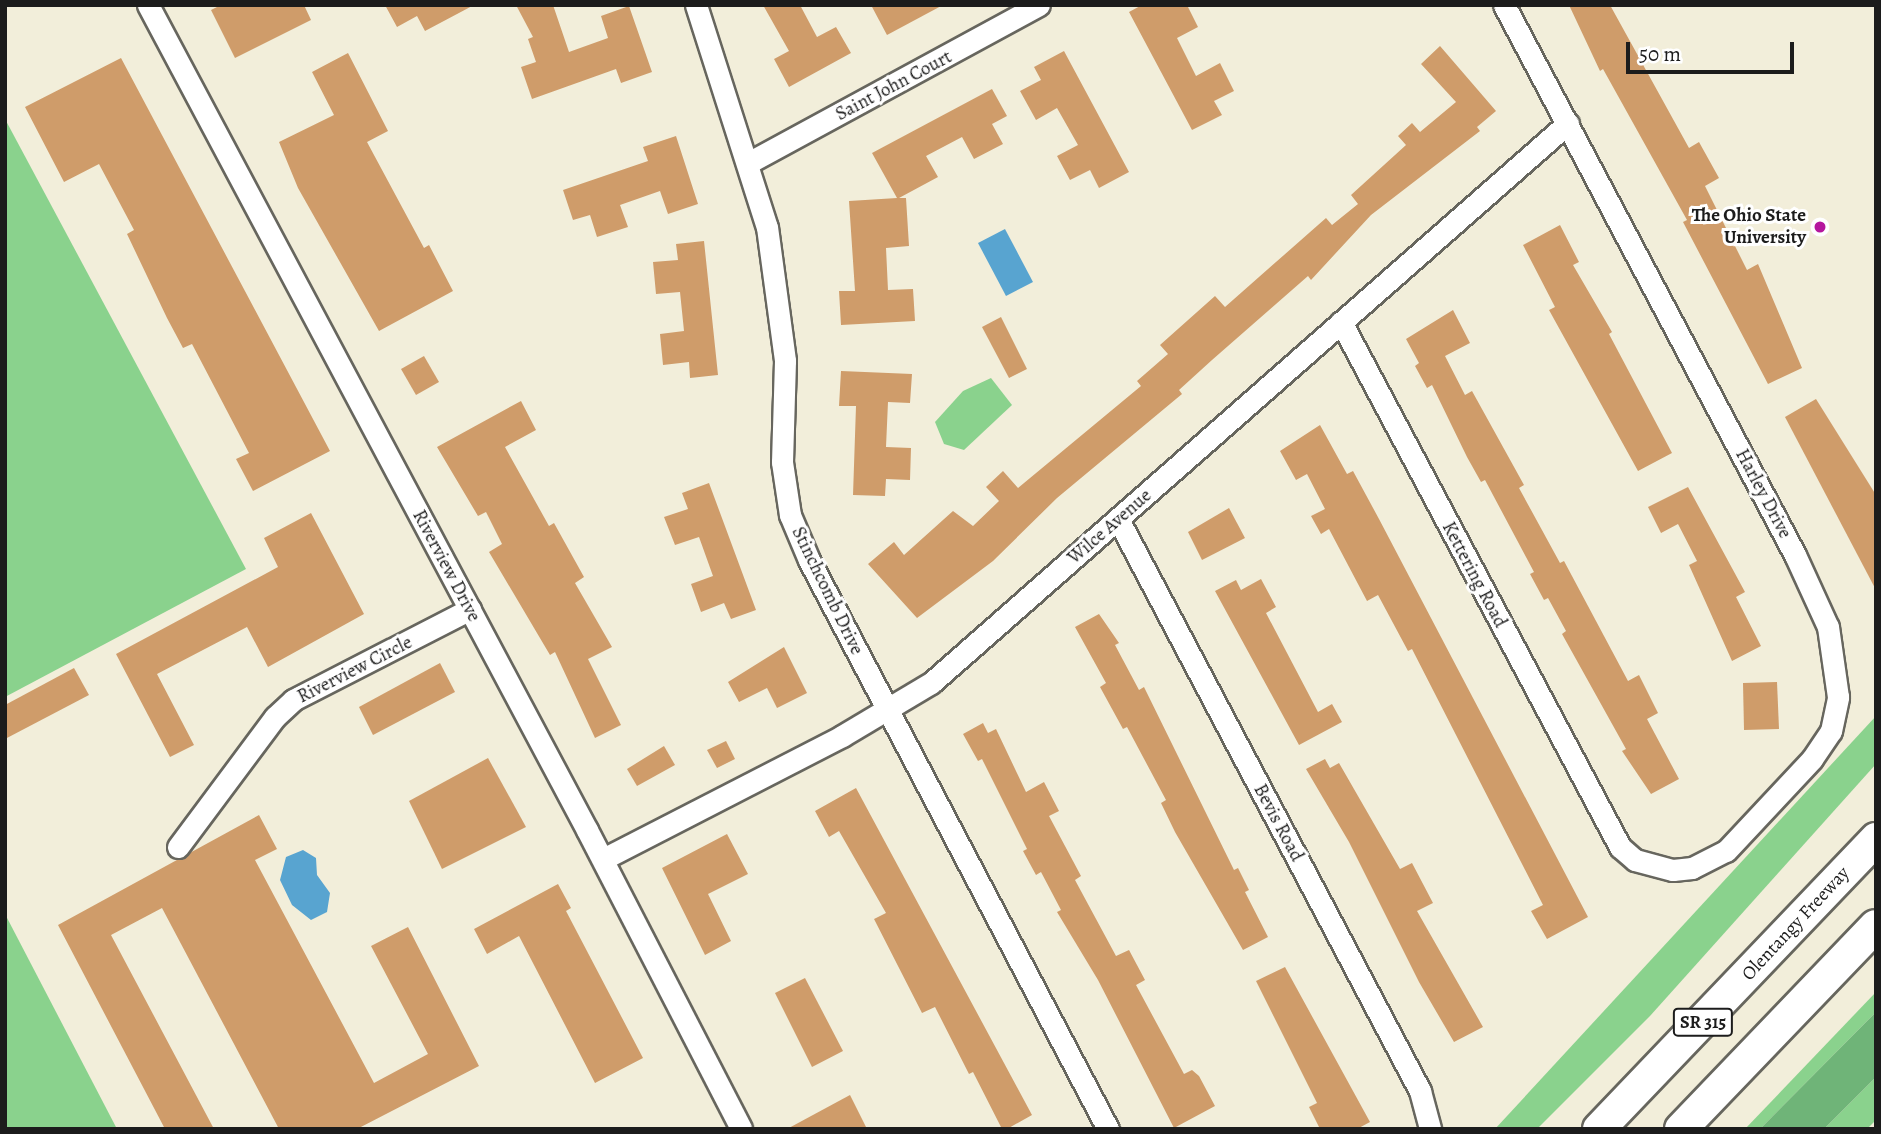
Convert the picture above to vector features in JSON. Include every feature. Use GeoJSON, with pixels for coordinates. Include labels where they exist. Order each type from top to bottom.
{"type":"FeatureCollection","features":[{"type":"Feature","properties":{"kind":"highway"},"geometry":{"type":"LineString","coordinates":[[1806,916],[1876,822]]}},
{"type":"Feature","properties":{"kind":"highway","name":"Olentangy Freeway"},"geometry":{"type":"LineString","coordinates":[[1599,1129],[1806,916],[1876,839]]}},
{"type":"Feature","properties":{"kind":"highway","name":"SR 315"},"geometry":{"type":"LineString","coordinates":[[1681,1129],[1876,926]]}},
{"type":"Feature","properties":{"kind":"highway"},"geometry":{"type":"LineString","coordinates":[[1848,956],[1876,936]]}},
{"type":"Feature","properties":{"kind":"street","name":"Riverview Drive"},"geometry":{"type":"LineString","coordinates":[[148,5],[603,859],[741,1129]]}},
{"type":"Feature","properties":{"kind":"street","name":"Stinchcomb Drive"},"geometry":{"type":"LineString","coordinates":[[696,5],[748,163],[775,272],[785,361],[782,462],[790,515],[888,710],[1108,1129]]}},
{"type":"Feature","properties":{"kind":"street","name":"Saint John Court"},"geometry":{"type":"LineString","coordinates":[[748,163],[1038,5]]}},
{"type":"Feature","properties":{"kind":"street","name":"Harley Drive"},"geometry":{"type":"LineString","coordinates":[[1504,5],[1795,555],[1828,627],[1838,697],[1831,731],[1812,759],[1726,851],[1710,861],[1692,868],[1653,867],[1635,860],[1607,827]]}},
{"type":"Feature","properties":{"kind":"street","name":"Wilce Avenue"},"geometry":{"type":"LineString","coordinates":[[603,859],[888,710],[931,683],[1119,521],[1568,123]]}},
{"type":"Feature","properties":{"kind":"street","name":"Kettering Road"},"geometry":{"type":"LineString","coordinates":[[1341,322],[1607,827]]}},
{"type":"Feature","properties":{"kind":"street","name":"Bevis Road"},"geometry":{"type":"LineString","coordinates":[[1119,521],[1420,1091],[1430,1129]]}},
{"type":"Feature","properties":{"kind":"street","name":"Riverview Circle"},"geometry":{"type":"LineString","coordinates":[[178,848],[275,717],[293,700],[470,609]]}},
{"type":"Feature","properties":{"kind":"green space"},"geometry":{"type":"Polygon","coordinates":[[[5,119],[246,569],[5,697],[5,119]]]}},
{"type":"Feature","properties":{"kind":"green space"},"geometry":{"type":"Polygon","coordinates":[[[991,378],[1012,405],[964,450],[944,444],[935,422],[963,391],[991,378]]]}},
{"type":"Feature","properties":{"kind":"green space"},"geometry":{"type":"Polygon","coordinates":[[[1876,716],[1876,764],[1650,1016],[1537,1129],[1495,1129],[1876,716]]]}},
{"type":"Feature","properties":{"kind":"green space"},"geometry":{"type":"Polygon","coordinates":[[[5,914],[117,1129],[5,1129],[5,914]]]}},
{"type":"Feature","properties":{"kind":"green space"},"geometry":{"type":"Polygon","coordinates":[[[1876,992],[1876,1012],[1760,1129],[1745,1129],[1876,992]]]}},
{"type":"Feature","properties":{"kind":"green space"},"geometry":{"type":"Polygon","coordinates":[[[1876,1012],[1876,1077],[1824,1129],[1760,1129],[1876,1012]]]}},
{"type":"Feature","properties":{"kind":"green space"},"geometry":{"type":"Polygon","coordinates":[[[1876,1077],[1876,1120],[1867,1129],[1824,1129],[1876,1077]]]}},
{"type":"Feature","properties":{"kind":"water"},"geometry":{"type":"Polygon","coordinates":[[[1005,229],[1033,282],[1006,296],[978,243],[1005,229]]]}},
{"type":"Feature","properties":{"kind":"water"},"geometry":{"type":"Polygon","coordinates":[[[303,850],[316,858],[317,875],[330,893],[327,912],[311,920],[292,905],[280,880],[286,857],[303,850]]]}},
{"type":"Feature","properties":{"kind":"building"},"geometry":{"type":"Polygon","coordinates":[[[221,5],[304,5],[311,20],[235,58],[211,10],[221,5]]]}},
{"type":"Feature","properties":{"kind":"building"},"geometry":{"type":"Polygon","coordinates":[[[385,5],[474,5],[425,31],[417,16],[397,27],[385,5]]]}},
{"type":"Feature","properties":{"kind":"building"},"geometry":{"type":"Polygon","coordinates":[[[516,5],[553,5],[569,52],[608,38],[601,16],[629,6],[652,72],[621,83],[616,69],[532,99],[521,67],[536,62],[528,39],[533,37],[516,5]]]}},
{"type":"Feature","properties":{"kind":"building"},"geometry":{"type":"Polygon","coordinates":[[[763,5],[800,5],[817,37],[836,27],[851,53],[789,87],[774,59],[789,51],[763,5]]]}},
{"type":"Feature","properties":{"kind":"building"},"geometry":{"type":"Polygon","coordinates":[[[871,5],[943,5],[887,35],[871,5]]]}},
{"type":"Feature","properties":{"kind":"building"},"geometry":{"type":"Polygon","coordinates":[[[1142,5],[1187,5],[1198,27],[1177,38],[1196,76],[1220,63],[1234,91],[1214,101],[1222,115],[1192,130],[1129,12],[1142,5]]]}},
{"type":"Feature","properties":{"kind":"building"},"geometry":{"type":"Polygon","coordinates":[[[1569,5],[1610,5],[1689,148],[1699,142],[1719,178],[1705,186],[1747,270],[1758,264],[1802,368],[1768,384],[1683,222],[1687,220],[1603,69],[1600,71],[1569,5]]]}},
{"type":"Feature","properties":{"kind":"building"},"geometry":{"type":"Polygon","coordinates":[[[1440,46],[1496,111],[1477,127],[1480,131],[1371,215],[1311,280],[1308,276],[1212,360],[1179,390],[1182,394],[1057,498],[993,561],[917,618],[868,564],[894,542],[904,555],[953,511],[973,526],[999,501],[986,487],[1003,471],[1018,488],[1141,386],[1137,381],[1168,354],[1160,345],[1215,296],[1225,307],[1326,218],[1332,225],[1358,204],[1351,195],[1406,145],[1398,136],[1412,123],[1420,132],[1456,102],[1421,64],[1440,46]]]}},
{"type":"Feature","properties":{"kind":"building"},"geometry":{"type":"Polygon","coordinates":[[[1064,51],[1129,172],[1099,188],[1090,170],[1070,180],[1057,156],[1078,145],[1057,108],[1036,120],[1020,91],[1041,80],[1034,67],[1064,51]]]}},
{"type":"Feature","properties":{"kind":"building"},"geometry":{"type":"Polygon","coordinates":[[[348,53],[388,131],[367,142],[424,248],[429,245],[453,291],[379,331],[298,188],[279,142],[334,115],[312,72],[348,53]]]}},
{"type":"Feature","properties":{"kind":"building"},"geometry":{"type":"Polygon","coordinates":[[[121,58],[330,451],[253,491],[236,459],[249,453],[192,344],[183,348],[167,318],[127,234],[134,230],[99,164],[64,182],[25,107],[121,58]]]}},
{"type":"Feature","properties":{"kind":"building"},"geometry":{"type":"Polygon","coordinates":[[[992,89],[1007,116],[992,124],[1003,144],[974,159],[962,137],[926,156],[938,177],[899,198],[906,198],[909,246],[886,248],[888,290],[913,289],[915,321],[841,325],[839,291],[855,291],[849,201],[897,198],[872,153],[992,89]]]}},
{"type":"Feature","properties":{"kind":"building"},"geometry":{"type":"Polygon","coordinates":[[[676,136],[698,204],[668,214],[660,191],[620,205],[628,227],[597,237],[590,215],[573,220],[563,190],[648,161],[643,147],[676,136]]]}},
{"type":"Feature","properties":{"kind":"building"},"geometry":{"type":"Polygon","coordinates":[[[1560,225],[1579,262],[1573,265],[1612,332],[1609,334],[1672,453],[1638,471],[1549,310],[1555,307],[1523,245],[1560,225]]]}},
{"type":"Feature","properties":{"kind":"building"},"geometry":{"type":"Polygon","coordinates":[[[704,241],[718,375],[690,378],[689,362],[663,365],[660,334],[684,331],[680,292],[656,294],[653,262],[678,260],[676,244],[704,241]]]}},
{"type":"Feature","properties":{"kind":"building"},"geometry":{"type":"Polygon","coordinates":[[[1453,310],[1470,343],[1445,356],[1465,395],[1472,391],[1524,485],[1519,488],[1560,563],[1564,561],[1628,681],[1639,675],[1658,713],[1647,719],[1679,779],[1651,794],[1622,751],[1626,749],[1562,634],[1566,631],[1548,598],[1544,600],[1530,574],[1534,572],[1485,480],[1481,482],[1467,457],[1432,385],[1427,388],[1415,366],[1419,363],[1406,339],[1453,310]]]}},
{"type":"Feature","properties":{"kind":"building"},"geometry":{"type":"Polygon","coordinates":[[[1001,317],[1027,369],[1009,378],[982,327],[1001,317]]]}},
{"type":"Feature","properties":{"kind":"building"},"geometry":{"type":"Polygon","coordinates":[[[424,356],[439,382],[416,395],[401,369],[424,356]]]}},
{"type":"Feature","properties":{"kind":"building"},"geometry":{"type":"Polygon","coordinates":[[[841,371],[912,374],[910,403],[888,402],[886,447],[911,448],[910,480],[886,479],[885,496],[853,495],[856,406],[839,406],[841,371]]]}},
{"type":"Feature","properties":{"kind":"building"},"geometry":{"type":"Polygon","coordinates":[[[1816,399],[1876,495],[1876,590],[1785,417],[1816,399]]]}},
{"type":"Feature","properties":{"kind":"building"},"geometry":{"type":"Polygon","coordinates":[[[521,401],[536,430],[505,447],[549,526],[554,523],[584,577],[575,583],[612,647],[588,659],[621,725],[595,738],[555,652],[550,655],[489,552],[502,544],[486,512],[478,516],[437,447],[521,401]]]}},
{"type":"Feature","properties":{"kind":"building"},"geometry":{"type":"Polygon","coordinates":[[[1320,425],[1347,474],[1353,471],[1588,917],[1547,939],[1531,911],[1543,905],[1412,649],[1408,651],[1378,595],[1367,601],[1329,529],[1321,534],[1311,516],[1325,509],[1307,474],[1296,480],[1280,451],[1320,425]]]}},
{"type":"Feature","properties":{"kind":"building"},"geometry":{"type":"Polygon","coordinates":[[[709,483],[756,610],[731,619],[724,603],[701,612],[691,584],[713,576],[699,537],[675,545],[664,517],[688,509],[682,493],[709,483]]]}},
{"type":"Feature","properties":{"kind":"building"},"geometry":{"type":"Polygon","coordinates":[[[1688,487],[1745,592],[1736,597],[1761,646],[1732,661],[1689,565],[1697,561],[1678,524],[1661,533],[1648,507],[1688,487]]]}},
{"type":"Feature","properties":{"kind":"building"},"geometry":{"type":"Polygon","coordinates":[[[1229,508],[1245,538],[1202,560],[1188,532],[1229,508]]]}},
{"type":"Feature","properties":{"kind":"building"},"geometry":{"type":"Polygon","coordinates":[[[311,513],[364,614],[268,667],[247,627],[157,674],[194,745],[170,757],[116,654],[278,567],[264,538],[311,513]]]}},
{"type":"Feature","properties":{"kind":"building"},"geometry":{"type":"Polygon","coordinates":[[[1261,579],[1276,607],[1266,613],[1318,712],[1332,704],[1342,722],[1299,745],[1215,591],[1236,580],[1241,590],[1261,579]]]}},
{"type":"Feature","properties":{"kind":"building"},"geometry":{"type":"Polygon","coordinates":[[[1099,614],[1119,643],[1115,645],[1139,690],[1144,687],[1234,870],[1238,868],[1249,890],[1245,892],[1268,937],[1243,950],[1175,832],[1161,803],[1166,800],[1127,727],[1123,729],[1100,687],[1106,683],[1075,627],[1099,614]]]}},
{"type":"Feature","properties":{"kind":"building"},"geometry":{"type":"Polygon","coordinates":[[[784,647],[807,693],[777,708],[767,688],[739,702],[728,682],[784,647]]]}},
{"type":"Feature","properties":{"kind":"building"},"geometry":{"type":"Polygon","coordinates":[[[440,663],[455,692],[373,735],[359,707],[440,663]]]}},
{"type":"Feature","properties":{"kind":"building"},"geometry":{"type":"Polygon","coordinates":[[[74,668],[89,695],[5,739],[5,705],[74,668]]]}},
{"type":"Feature","properties":{"kind":"building"},"geometry":{"type":"Polygon","coordinates":[[[1777,682],[1779,729],[1744,730],[1743,683],[1777,682]]]}},
{"type":"Feature","properties":{"kind":"building"},"geometry":{"type":"Polygon","coordinates":[[[983,723],[988,733],[996,729],[1026,792],[1044,782],[1059,811],[1049,816],[1081,876],[1075,880],[1116,956],[1129,950],[1145,980],[1136,985],[1184,1074],[1192,1070],[1199,1076],[1215,1106],[1174,1128],[1098,980],[1057,912],[1061,910],[1041,872],[1036,875],[1023,851],[1027,849],[982,759],[978,761],[963,734],[983,723]]]}},
{"type":"Feature","properties":{"kind":"building"},"geometry":{"type":"Polygon","coordinates":[[[726,741],[735,759],[717,768],[707,750],[726,741]]]}},
{"type":"Feature","properties":{"kind":"building"},"geometry":{"type":"Polygon","coordinates":[[[664,746],[675,765],[637,786],[627,769],[664,746]]]}},
{"type":"Feature","properties":{"kind":"building"},"geometry":{"type":"Polygon","coordinates":[[[488,758],[526,827],[442,869],[409,801],[488,758]]]}},
{"type":"Feature","properties":{"kind":"building"},"geometry":{"type":"Polygon","coordinates":[[[1325,759],[1330,768],[1339,763],[1400,869],[1412,863],[1433,903],[1417,911],[1483,1027],[1454,1042],[1419,982],[1349,842],[1306,769],[1325,759]]]}},
{"type":"Feature","properties":{"kind":"building"},"geometry":{"type":"Polygon","coordinates":[[[856,788],[1032,1115],[1007,1129],[1002,1129],[973,1072],[969,1074],[935,1007],[922,1013],[874,919],[886,913],[839,831],[829,837],[815,811],[856,788]]]}},
{"type":"Feature","properties":{"kind":"building"},"geometry":{"type":"Polygon","coordinates":[[[259,815],[277,849],[255,860],[374,1083],[428,1054],[371,946],[408,927],[479,1066],[357,1129],[279,1129],[162,908],[111,935],[214,1129],[165,1129],[58,925],[259,815]]]}},
{"type":"Feature","properties":{"kind":"building"},"geometry":{"type":"Polygon","coordinates":[[[727,834],[748,874],[708,894],[731,941],[705,955],[662,868],[727,834]]]}},
{"type":"Feature","properties":{"kind":"building"},"geometry":{"type":"Polygon","coordinates":[[[558,884],[571,908],[566,911],[643,1058],[595,1083],[519,936],[487,954],[474,929],[558,884]]]}},
{"type":"Feature","properties":{"kind":"building"},"geometry":{"type":"Polygon","coordinates":[[[1285,967],[1370,1122],[1357,1129],[1320,1129],[1309,1107],[1317,1103],[1256,981],[1285,967]]]}},
{"type":"Feature","properties":{"kind":"building"},"geometry":{"type":"Polygon","coordinates":[[[805,978],[843,1051],[812,1067],[775,993],[805,978]]]}},
{"type":"Feature","properties":{"kind":"building"},"geometry":{"type":"Polygon","coordinates":[[[850,1095],[867,1129],[787,1129],[850,1095]]]}},
{"type":"Feature","properties":{"kind":"place","name":"The Ohio State University"},"geometry":{"type":"Point","coordinates":[1820,227]}}]}
